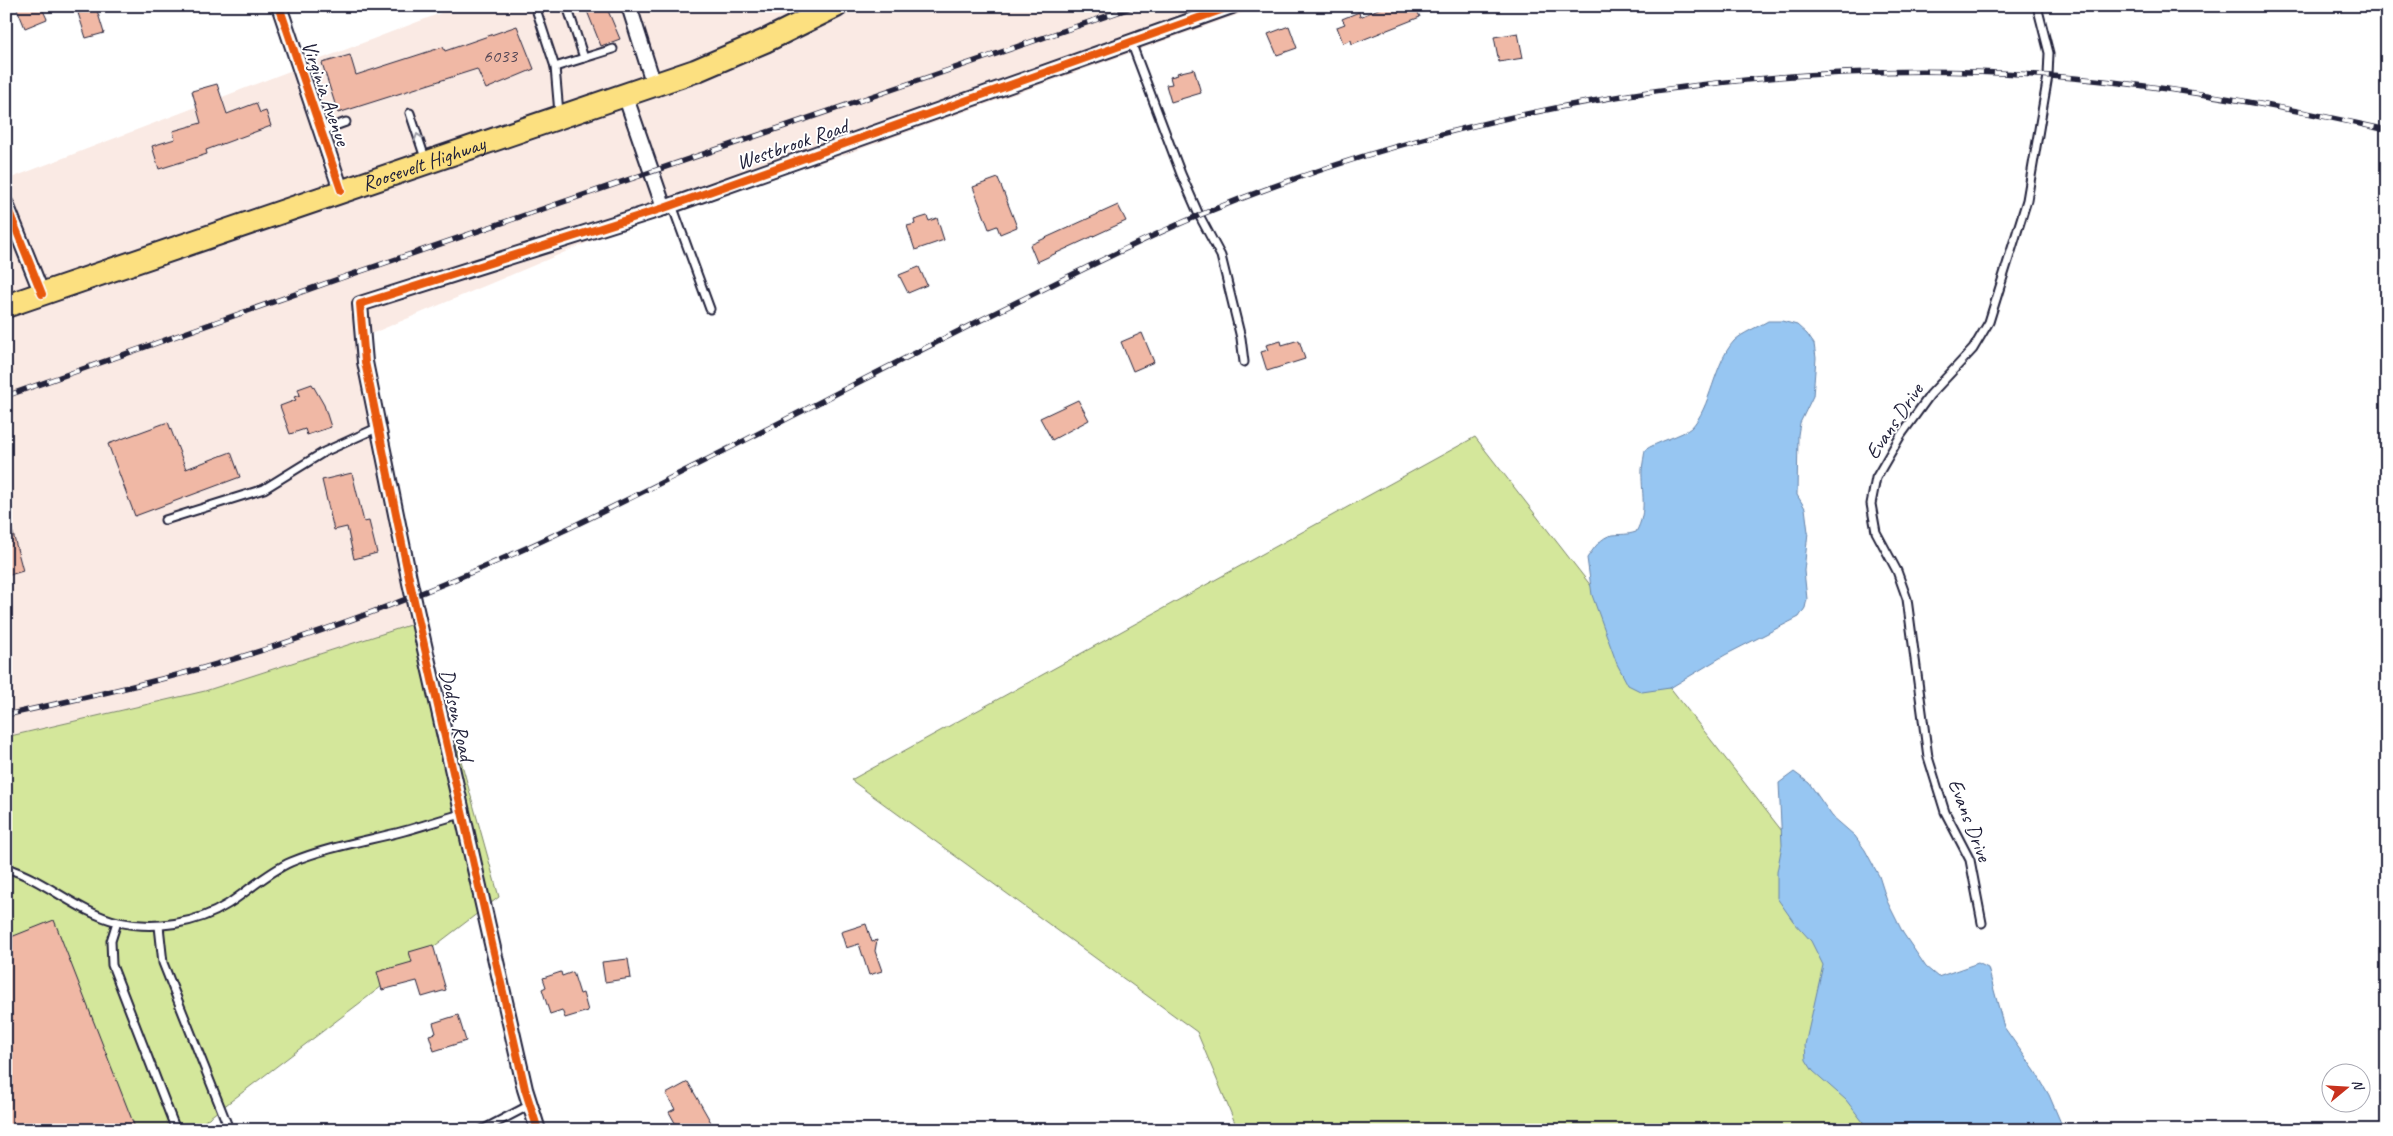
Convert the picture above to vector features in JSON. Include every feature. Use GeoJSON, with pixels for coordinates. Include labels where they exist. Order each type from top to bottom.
{"type":"FeatureCollection","features":[{"type":"Feature","properties":{"kind":"main road","name":"Roosevelt Highway"},"geometry":{"type":"LineString","coordinates":[[6,306],[341,190],[695,71],[765,41],[836,6]]}},
{"type":"Feature","properties":{"kind":"street","name":"Virginia Avenue"},"geometry":{"type":"LineString","coordinates":[[279,6],[341,190]]}},
{"type":"Feature","properties":{"kind":"street"},"geometry":{"type":"LineString","coordinates":[[629,6],[654,85]]}},
{"type":"Feature","properties":{"kind":"street","name":"Westbrook Road"},"geometry":{"type":"LineString","coordinates":[[360,304],[668,206],[1232,6]]}},
{"type":"Feature","properties":{"kind":"street"},"geometry":{"type":"LineString","coordinates":[[625,95],[668,206]]}},
{"type":"Feature","properties":{"kind":"street"},"geometry":{"type":"LineString","coordinates":[[6,204],[42,294]]}},
{"type":"Feature","properties":{"kind":"street","name":"Dodson Road"},"geometry":{"type":"LineString","coordinates":[[360,304],[365,362],[410,583],[530,1105],[538,1130]]}},
{"type":"Feature","properties":{"kind":"lane"},"geometry":{"type":"LineString","coordinates":[[535,6],[555,67],[559,116]]}},
{"type":"Feature","properties":{"kind":"lane"},"geometry":{"type":"LineString","coordinates":[[567,6],[584,58]]}},
{"type":"Feature","properties":{"kind":"lane","name":"Evans Drive"},"geometry":{"type":"LineString","coordinates":[[1982,923],[1970,860],[1946,812],[1928,757],[1907,599],[1897,571],[1876,532],[1871,504],[1876,478],[1901,436],[1930,395],[1973,349],[1989,322],[2027,200],[2048,76],[2049,53],[2037,6]]}},
{"type":"Feature","properties":{"kind":"lane"},"geometry":{"type":"LineString","coordinates":[[1131,42],[1181,174],[1199,216],[1221,256],[1241,338],[1244,362]]}},
{"type":"Feature","properties":{"kind":"lane"},"geometry":{"type":"LineString","coordinates":[[555,67],[612,49]]}},
{"type":"Feature","properties":{"kind":"lane"},"geometry":{"type":"LineString","coordinates":[[410,113],[427,161]]}},
{"type":"Feature","properties":{"kind":"lane"},"geometry":{"type":"LineString","coordinates":[[321,131],[346,122]]}},
{"type":"Feature","properties":{"kind":"lane"},"geometry":{"type":"LineString","coordinates":[[668,206],[710,309]]}},
{"type":"Feature","properties":{"kind":"lane"},"geometry":{"type":"LineString","coordinates":[[165,520],[264,489],[324,452],[379,427]]}},
{"type":"Feature","properties":{"kind":"lane"},"geometry":{"type":"LineString","coordinates":[[6,868],[51,889],[87,911],[117,922],[159,926],[182,922],[226,905],[289,863],[327,850],[407,831],[462,814]]}},
{"type":"Feature","properties":{"kind":"lane"},"geometry":{"type":"LineString","coordinates":[[117,922],[111,941],[112,965],[176,1130]]}},
{"type":"Feature","properties":{"kind":"lane"},"geometry":{"type":"LineString","coordinates":[[159,926],[164,963],[227,1124],[214,1130]]}},
{"type":"Feature","properties":{"kind":"lane"},"geometry":{"type":"LineString","coordinates":[[482,1130],[530,1105]]}},
{"type":"Feature","properties":{"kind":"shaded area"},"geometry":{"type":"Polygon","coordinates":[[[459,6],[1262,6],[835,158],[641,220],[366,336],[422,621],[205,691],[6,737],[6,180],[459,6]]]}},
{"type":"Feature","properties":{"kind":"green space"},"geometry":{"type":"Polygon","coordinates":[[[1475,437],[1810,867],[2024,1130],[1238,1130],[1197,1032],[851,780],[1475,437]]]}},
{"type":"Feature","properties":{"kind":"green space"},"geometry":{"type":"Polygon","coordinates":[[[422,621],[499,897],[193,1130],[6,1130],[6,737],[205,691],[422,621]]]}},
{"type":"Feature","properties":{"kind":"water"},"geometry":{"type":"Polygon","coordinates":[[[1768,321],[1782,321],[1797,325],[1814,344],[1816,358],[1813,396],[1800,423],[1798,435],[1797,495],[1805,508],[1808,532],[1804,571],[1807,599],[1805,608],[1799,617],[1725,655],[1670,688],[1642,692],[1628,685],[1617,664],[1592,595],[1587,558],[1605,538],[1636,532],[1643,509],[1642,469],[1645,450],[1691,428],[1703,409],[1727,350],[1737,338],[1768,321]]]}},
{"type":"Feature","properties":{"kind":"water"},"geometry":{"type":"Polygon","coordinates":[[[1794,772],[1809,783],[1832,816],[1855,836],[1865,850],[1879,876],[1887,901],[1903,933],[1926,967],[1938,977],[1978,963],[1988,968],[2004,1027],[2035,1071],[2049,1095],[2064,1130],[1869,1130],[1846,1100],[1813,1071],[1806,1060],[1805,1045],[1823,965],[1811,941],[1793,921],[1777,898],[1777,872],[1782,845],[1779,783],[1794,772]]]}},
{"type":"Feature","properties":{"kind":"building"},"geometry":{"type":"Polygon","coordinates":[[[16,6],[41,6],[47,19],[25,28],[16,6]]]}},
{"type":"Feature","properties":{"kind":"building"},"geometry":{"type":"Polygon","coordinates":[[[585,6],[606,6],[620,39],[601,46],[585,6]]]}},
{"type":"Feature","properties":{"kind":"building"},"geometry":{"type":"Polygon","coordinates":[[[1385,6],[1415,6],[1420,17],[1352,44],[1351,40],[1343,43],[1337,27],[1345,24],[1342,19],[1359,12],[1360,17],[1385,6]]]}},
{"type":"Feature","properties":{"kind":"building"},"geometry":{"type":"Polygon","coordinates":[[[96,7],[104,33],[86,38],[78,13],[96,7]]]}},
{"type":"Feature","properties":{"kind":"building"},"geometry":{"type":"Polygon","coordinates":[[[517,26],[534,69],[486,89],[477,69],[338,113],[322,63],[350,55],[356,75],[443,47],[445,51],[517,26]]]}},
{"type":"Feature","properties":{"kind":"building"},"geometry":{"type":"Polygon","coordinates":[[[1289,26],[1297,48],[1277,55],[1268,34],[1289,26]]]}},
{"type":"Feature","properties":{"kind":"building"},"geometry":{"type":"Polygon","coordinates":[[[1518,33],[1523,58],[1499,62],[1494,37],[1518,33]]]}},
{"type":"Feature","properties":{"kind":"building"},"geometry":{"type":"Polygon","coordinates":[[[1194,69],[1201,93],[1171,102],[1166,85],[1172,84],[1170,77],[1178,75],[1177,73],[1194,69]]]}},
{"type":"Feature","properties":{"kind":"building"},"geometry":{"type":"Polygon","coordinates":[[[217,84],[227,114],[256,103],[260,113],[266,111],[271,126],[206,150],[207,154],[159,169],[152,146],[175,139],[173,131],[201,123],[192,91],[217,84]]]}},
{"type":"Feature","properties":{"kind":"building"},"geometry":{"type":"Polygon","coordinates":[[[998,178],[1017,227],[1000,234],[997,226],[989,229],[973,187],[998,178]]]}},
{"type":"Feature","properties":{"kind":"building"},"geometry":{"type":"Polygon","coordinates":[[[1118,205],[1126,221],[1037,262],[1030,245],[1118,205]]]}},
{"type":"Feature","properties":{"kind":"building"},"geometry":{"type":"Polygon","coordinates":[[[927,216],[929,221],[937,218],[944,240],[915,250],[907,226],[915,224],[914,220],[927,216]]]}},
{"type":"Feature","properties":{"kind":"building"},"geometry":{"type":"Polygon","coordinates":[[[919,267],[927,285],[908,293],[899,275],[919,267]]]}},
{"type":"Feature","properties":{"kind":"building"},"geometry":{"type":"Polygon","coordinates":[[[1142,333],[1154,362],[1133,371],[1121,342],[1142,333]]]}},
{"type":"Feature","properties":{"kind":"building"},"geometry":{"type":"Polygon","coordinates":[[[1299,340],[1305,359],[1267,371],[1261,352],[1268,350],[1266,345],[1281,341],[1282,345],[1299,340]]]}},
{"type":"Feature","properties":{"kind":"building"},"geometry":{"type":"Polygon","coordinates":[[[312,384],[324,405],[331,427],[307,435],[305,429],[290,434],[280,406],[296,400],[294,397],[300,395],[298,389],[312,384]]]}},
{"type":"Feature","properties":{"kind":"building"},"geometry":{"type":"Polygon","coordinates":[[[1078,400],[1089,420],[1052,440],[1040,418],[1078,400]]]}},
{"type":"Feature","properties":{"kind":"building"},"geometry":{"type":"Polygon","coordinates":[[[168,422],[186,469],[231,452],[240,477],[135,516],[108,444],[168,422]]]}},
{"type":"Feature","properties":{"kind":"building"},"geometry":{"type":"Polygon","coordinates":[[[352,473],[364,522],[369,521],[377,553],[354,559],[347,527],[334,530],[322,480],[352,473]]]}},
{"type":"Feature","properties":{"kind":"building"},"geometry":{"type":"Polygon","coordinates":[[[11,526],[23,571],[6,576],[6,527],[11,526]]]}},
{"type":"Feature","properties":{"kind":"building"},"geometry":{"type":"Polygon","coordinates":[[[54,920],[136,1130],[6,1130],[6,939],[54,920]]]}},
{"type":"Feature","properties":{"kind":"building"},"geometry":{"type":"Polygon","coordinates":[[[866,924],[872,942],[877,940],[875,951],[882,971],[869,975],[859,944],[846,948],[841,932],[866,924]]]}},
{"type":"Feature","properties":{"kind":"building"},"geometry":{"type":"Polygon","coordinates":[[[433,945],[446,990],[422,997],[417,981],[382,990],[377,972],[412,962],[409,952],[433,945]]]}},
{"type":"Feature","properties":{"kind":"building"},"geometry":{"type":"Polygon","coordinates":[[[628,959],[631,978],[605,982],[602,962],[628,959]]]}},
{"type":"Feature","properties":{"kind":"building"},"geometry":{"type":"Polygon","coordinates":[[[561,972],[562,976],[573,972],[580,994],[583,993],[588,1011],[565,1018],[562,1010],[550,1014],[542,989],[546,987],[543,978],[561,972]]]}},
{"type":"Feature","properties":{"kind":"building"},"geometry":{"type":"Polygon","coordinates":[[[458,1015],[466,1041],[434,1051],[429,1035],[436,1033],[433,1023],[458,1015]]]}},
{"type":"Feature","properties":{"kind":"building"},"geometry":{"type":"Polygon","coordinates":[[[688,1082],[712,1124],[702,1130],[679,1130],[669,1112],[675,1109],[666,1094],[688,1082]]]}},
{"type":"Feature","properties":{"kind":"railway"},"geometry":{"type":"LineString","coordinates":[[6,396],[341,278],[1136,6]]}},
{"type":"Feature","properties":{"kind":"railway"},"geometry":{"type":"LineString","coordinates":[[6,715],[135,686],[231,660],[340,624],[417,595],[567,529],[1017,302],[1177,225],[1300,177],[1404,144],[1510,118],[1617,97],[1726,82],[1835,74],[1943,71],[2051,76],[2178,90],[2304,112],[2387,130]]}},
{"type":"Feature","properties":{"kind":"cycle path"},"geometry":{"type":"LineString","coordinates":[[279,6],[341,190]]}},
{"type":"Feature","properties":{"kind":"cycle path"},"geometry":{"type":"LineString","coordinates":[[538,1130],[525,1089],[410,583],[365,362],[360,304],[664,208],[1232,6]]}},
{"type":"Feature","properties":{"kind":"cycle path"},"geometry":{"type":"LineString","coordinates":[[6,204],[42,294]]}}]}
